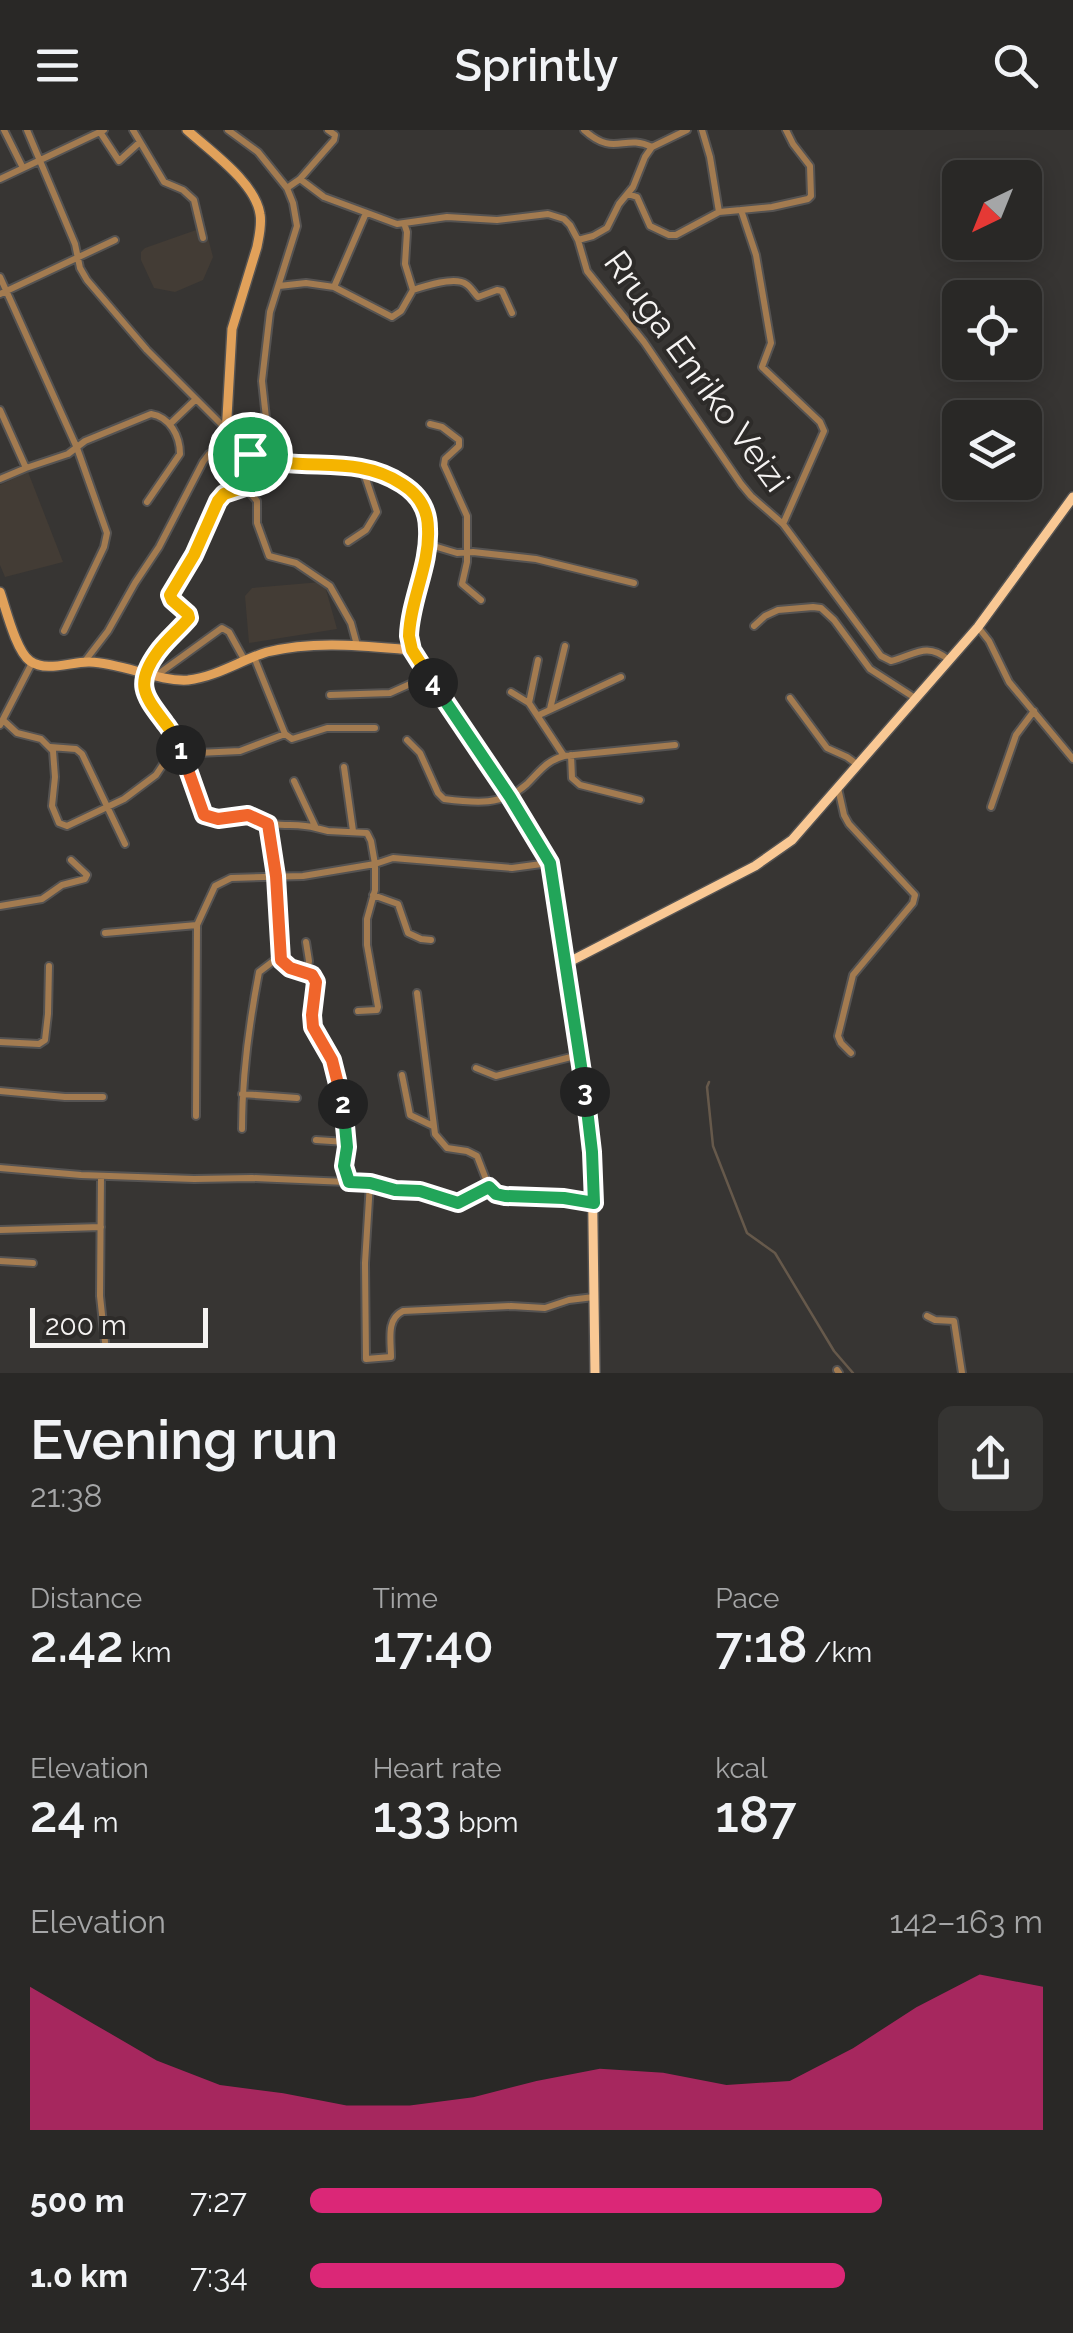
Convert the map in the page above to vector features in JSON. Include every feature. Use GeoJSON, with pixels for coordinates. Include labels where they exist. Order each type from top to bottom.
{"type":"FeatureCollection","features":[{"type":"Feature","properties":{"kind":"main road"},"geometry":{"type":"LineString","coordinates":[[187,130],[240,179],[256,199],[260,212],[260,234],[232,329],[226,432],[221,440],[226,452],[238,446]]}},
{"type":"Feature","properties":{"kind":"main road"},"geometry":{"type":"LineString","coordinates":[[226,432],[250,454],[272,461],[362,468],[388,476],[415,494],[426,512],[427,544],[409,624],[412,650],[550,863],[590,1123],[595,1373]]}},
{"type":"Feature","properties":{"kind":"main road"},"geometry":{"type":"LineString","coordinates":[[566,962],[774,855],[792,840],[978,627],[1073,497]]}},
{"type":"Feature","properties":{"kind":"main road"},"geometry":{"type":"LineString","coordinates":[[0,592],[22,651],[32,663],[47,666],[84,662],[119,665],[190,680],[277,650],[312,645],[412,650]]}},
{"type":"Feature","properties":{"kind":"street"},"geometry":{"type":"LineString","coordinates":[[4,130],[22,168]]}},
{"type":"Feature","properties":{"kind":"street"},"geometry":{"type":"LineString","coordinates":[[27,130],[87,280],[226,432]]}},
{"type":"Feature","properties":{"kind":"street"},"geometry":{"type":"LineString","coordinates":[[134,130],[164,182],[194,200],[203,238]]}},
{"type":"Feature","properties":{"kind":"street"},"geometry":{"type":"LineString","coordinates":[[228,130],[258,152],[287,188],[296,226],[270,312],[262,381],[266,418],[247,461],[245,487],[257,501],[257,524],[268,556],[296,563],[330,586],[351,623],[357,645]]}},
{"type":"Feature","properties":{"kind":"street"},"geometry":{"type":"LineString","coordinates":[[287,188],[334,140],[328,130]]}},
{"type":"Feature","properties":{"kind":"street"},"geometry":{"type":"LineString","coordinates":[[584,130],[609,145],[636,142],[652,146]]}},
{"type":"Feature","properties":{"kind":"street"},"geometry":{"type":"LineString","coordinates":[[578,240],[607,228],[652,146],[687,130]]}},
{"type":"Feature","properties":{"kind":"street"},"geometry":{"type":"LineString","coordinates":[[702,130],[719,212]]}},
{"type":"Feature","properties":{"kind":"street"},"geometry":{"type":"LineString","coordinates":[[628,194],[637,197],[650,226],[668,235],[676,235],[719,212],[808,199],[810,166],[786,130]]}},
{"type":"Feature","properties":{"kind":"street"},"geometry":{"type":"LineString","coordinates":[[0,179],[98,132],[120,161],[140,142]]}},
{"type":"Feature","properties":{"kind":"street","name":"Rruga Enriko Veizi"},"geometry":{"type":"LineString","coordinates":[[300,179],[324,198],[388,223],[447,218],[514,219],[548,214],[570,224],[587,271],[644,342],[741,484],[783,524],[886,660],[931,649],[949,660]]}},
{"type":"Feature","properties":{"kind":"street"},"geometry":{"type":"LineString","coordinates":[[741,210],[756,254],[772,343],[762,367],[820,422],[824,431],[783,524]]}},
{"type":"Feature","properties":{"kind":"street"},"geometry":{"type":"LineString","coordinates":[[334,288],[366,213]]}},
{"type":"Feature","properties":{"kind":"street"},"geometry":{"type":"LineString","coordinates":[[404,223],[406,264],[413,290]]}},
{"type":"Feature","properties":{"kind":"street"},"geometry":{"type":"LineString","coordinates":[[3,293],[115,240]]}},
{"type":"Feature","properties":{"kind":"street"},"geometry":{"type":"LineString","coordinates":[[0,277],[3,293],[77,448],[105,525],[106,540],[64,631]]}},
{"type":"Feature","properties":{"kind":"street"},"geometry":{"type":"LineString","coordinates":[[278,286],[334,288],[392,316],[401,310],[413,290],[460,281],[468,284],[478,297],[502,291],[512,313]]}},
{"type":"Feature","properties":{"kind":"street"},"geometry":{"type":"LineString","coordinates":[[170,424],[195,400]]}},
{"type":"Feature","properties":{"kind":"street"},"geometry":{"type":"LineString","coordinates":[[0,410],[26,468]]}},
{"type":"Feature","properties":{"kind":"street"},"geometry":{"type":"LineString","coordinates":[[0,479],[68,454],[85,441],[151,414],[158,415],[170,424],[180,454],[147,502]]}},
{"type":"Feature","properties":{"kind":"street"},"geometry":{"type":"LineString","coordinates":[[430,424],[442,427],[458,440],[456,450],[444,462],[467,516],[468,552],[462,584],[481,600]]}},
{"type":"Feature","properties":{"kind":"street"},"geometry":{"type":"LineString","coordinates":[[84,662],[108,631],[159,547],[203,462],[221,447]]}},
{"type":"Feature","properties":{"kind":"street"},"geometry":{"type":"LineString","coordinates":[[348,542],[366,530],[377,512],[362,468]]}},
{"type":"Feature","properties":{"kind":"street"},"geometry":{"type":"LineString","coordinates":[[245,487],[224,494],[214,506],[194,555],[170,595],[189,618],[161,648],[145,672],[143,684],[147,698],[182,752],[204,815],[218,819],[248,815],[268,824],[298,824],[370,836],[375,864],[367,945],[378,1007],[358,1011]]}},
{"type":"Feature","properties":{"kind":"street"},"geometry":{"type":"LineString","coordinates":[[427,544],[457,553],[536,559],[634,583]]}},
{"type":"Feature","properties":{"kind":"street"},"geometry":{"type":"LineString","coordinates":[[754,626],[778,610],[821,608],[870,669],[915,698]]}},
{"type":"Feature","properties":{"kind":"street"},"geometry":{"type":"LineString","coordinates":[[978,627],[990,642],[1009,682],[1073,760]]}},
{"type":"Feature","properties":{"kind":"street"},"geometry":{"type":"LineString","coordinates":[[157,675],[222,628],[250,658],[285,734],[292,739],[327,728],[374,728]]}},
{"type":"Feature","properties":{"kind":"street"},"geometry":{"type":"LineString","coordinates":[[550,710],[565,646]]}},
{"type":"Feature","properties":{"kind":"street"},"geometry":{"type":"LineString","coordinates":[[528,703],[538,660]]}},
{"type":"Feature","properties":{"kind":"street"},"geometry":{"type":"LineString","coordinates":[[32,663],[2,723],[16,732],[41,739],[50,747],[55,767],[52,806],[59,823],[67,826],[124,798],[156,774],[172,756],[182,752],[240,751],[285,734]]}},
{"type":"Feature","properties":{"kind":"street"},"geometry":{"type":"LineString","coordinates":[[330,696],[390,693],[428,676]]}},
{"type":"Feature","properties":{"kind":"street"},"geometry":{"type":"LineString","coordinates":[[539,715],[621,677]]}},
{"type":"Feature","properties":{"kind":"street"},"geometry":{"type":"LineString","coordinates":[[510,692],[539,715],[567,755],[575,782],[640,800]]}},
{"type":"Feature","properties":{"kind":"street"},"geometry":{"type":"LineString","coordinates":[[790,698],[826,748],[858,765]]}},
{"type":"Feature","properties":{"kind":"street"},"geometry":{"type":"LineString","coordinates":[[991,807],[1016,734],[1034,712]]}},
{"type":"Feature","properties":{"kind":"street"},"geometry":{"type":"LineString","coordinates":[[407,740],[420,753],[444,799],[497,801],[527,784],[544,764],[567,755],[675,745]]}},
{"type":"Feature","properties":{"kind":"street"},"geometry":{"type":"LineString","coordinates":[[50,747],[79,750],[125,844]]}},
{"type":"Feature","properties":{"kind":"street"},"geometry":{"type":"LineString","coordinates":[[344,767],[353,831]]}},
{"type":"Feature","properties":{"kind":"street"},"geometry":{"type":"LineString","coordinates":[[294,781],[316,828]]}},
{"type":"Feature","properties":{"kind":"street"},"geometry":{"type":"LineString","coordinates":[[838,788],[848,824],[913,892],[915,899],[852,975],[838,1036],[851,1053]]}},
{"type":"Feature","properties":{"kind":"street"},"geometry":{"type":"LineString","coordinates":[[268,824],[276,876],[280,956],[290,968],[308,972],[316,982],[313,1027],[332,1060],[343,1103],[344,1166],[349,1182]]}},
{"type":"Feature","properties":{"kind":"street"},"geometry":{"type":"LineString","coordinates":[[196,1116],[197,925],[219,883],[241,877],[303,876],[393,858],[512,868],[550,863]]}},
{"type":"Feature","properties":{"kind":"street"},"geometry":{"type":"LineString","coordinates":[[0,906],[42,899],[62,884],[84,879],[87,874],[71,860]]}},
{"type":"Feature","properties":{"kind":"street"},"geometry":{"type":"LineString","coordinates":[[373,895],[398,904],[408,932],[421,940],[431,940]]}},
{"type":"Feature","properties":{"kind":"street"},"geometry":{"type":"LineString","coordinates":[[106,933],[197,925]]}},
{"type":"Feature","properties":{"kind":"street"},"geometry":{"type":"LineString","coordinates":[[306,942],[308,972]]}},
{"type":"Feature","properties":{"kind":"street"},"geometry":{"type":"LineString","coordinates":[[242,1129],[242,1094],[259,972],[280,956]]}},
{"type":"Feature","properties":{"kind":"street"},"geometry":{"type":"LineString","coordinates":[[0,1042],[39,1044],[46,1040],[49,966]]}},
{"type":"Feature","properties":{"kind":"street"},"geometry":{"type":"LineString","coordinates":[[417,993],[433,1126],[442,1145],[477,1156],[489,1187],[496,1194],[594,1203]]}},
{"type":"Feature","properties":{"kind":"street"},"geometry":{"type":"LineString","coordinates":[[476,1068],[489,1075],[502,1075],[580,1055]]}},
{"type":"Feature","properties":{"kind":"street"},"geometry":{"type":"LineString","coordinates":[[402,1075],[410,1114],[433,1126]]}},
{"type":"Feature","properties":{"kind":"street"},"geometry":{"type":"LineString","coordinates":[[0,1091],[103,1097]]}},
{"type":"Feature","properties":{"kind":"street"},"geometry":{"type":"LineString","coordinates":[[242,1094],[298,1098]]}},
{"type":"Feature","properties":{"kind":"street"},"geometry":{"type":"LineString","coordinates":[[316,1140],[346,1142]]}},
{"type":"Feature","properties":{"kind":"street"},"geometry":{"type":"LineString","coordinates":[[0,1168],[101,1176],[370,1183],[384,1189],[420,1191],[458,1203],[489,1187]]}},
{"type":"Feature","properties":{"kind":"street"},"geometry":{"type":"LineString","coordinates":[[101,1176],[100,1296],[105,1342]]}},
{"type":"Feature","properties":{"kind":"street"},"geometry":{"type":"LineString","coordinates":[[370,1183],[366,1359],[391,1357],[392,1321],[402,1311],[544,1308],[594,1297]]}},
{"type":"Feature","properties":{"kind":"street"},"geometry":{"type":"LineString","coordinates":[[0,1230],[101,1227]]}},
{"type":"Feature","properties":{"kind":"street"},"geometry":{"type":"LineString","coordinates":[[0,1260],[33,1263]]}},
{"type":"Feature","properties":{"kind":"street"},"geometry":{"type":"LineString","coordinates":[[927,1316],[954,1321],[962,1373]]}},
{"type":"Feature","properties":{"kind":"shaded area"},"geometry":{"type":"Polygon","coordinates":[[[199,229],[202,239],[208,238],[213,257],[203,280],[175,292],[154,288],[141,252],[199,229]]]}},
{"type":"Feature","properties":{"kind":"shaded area"},"geometry":{"type":"Polygon","coordinates":[[[28,472],[63,562],[5,577],[0,565],[0,485],[28,472]]]}},
{"type":"Feature","properties":{"kind":"shaded area"},"geometry":{"type":"Polygon","coordinates":[[[321,582],[337,629],[249,643],[245,596],[252,588],[321,582]]]}},
{"type":"Feature","properties":{"kind":"waterway"},"geometry":{"type":"LineString","coordinates":[[709,1082],[713,1146],[747,1233],[775,1253],[834,1351],[853,1373]]}},
{"type":"Feature","properties":{"kind":"route"},"geometry":{"type":"LineString","coordinates":[[250,454],[238,446],[233,436],[222,438],[220,446],[226,452],[238,446],[250,454],[245,487],[224,494],[214,506],[194,555],[170,595],[189,618],[156,654],[143,684],[152,706],[182,752],[201,812],[218,819],[248,815],[268,824],[276,876],[281,960],[290,968],[308,972],[316,982],[313,1027],[329,1052],[341,1093],[347,1147],[343,1160],[349,1182],[420,1191],[458,1203],[489,1187],[505,1196],[594,1203],[590,1123],[550,863],[412,650],[409,624],[427,544],[426,512],[408,487],[368,468],[272,461],[250,454]]}}]}
